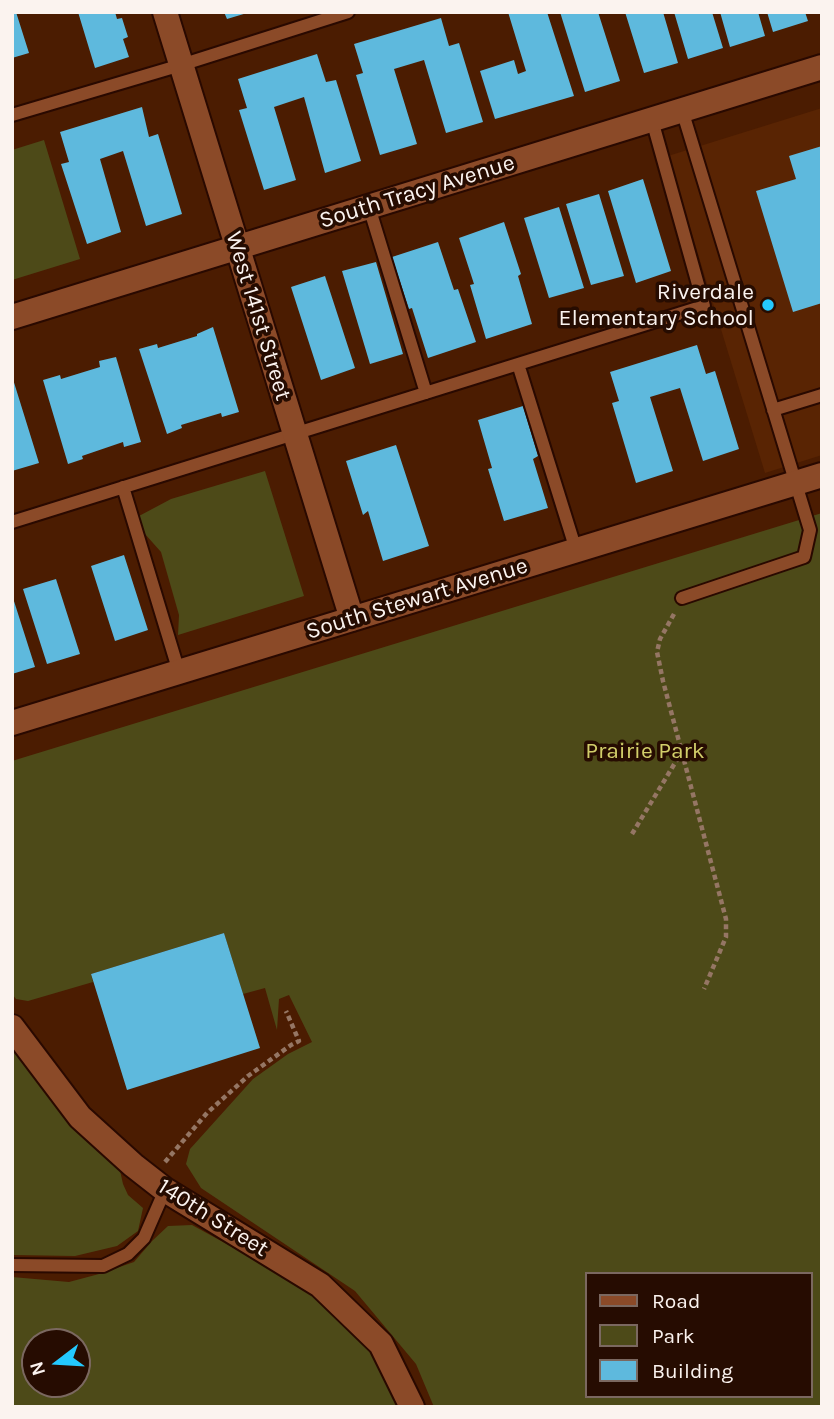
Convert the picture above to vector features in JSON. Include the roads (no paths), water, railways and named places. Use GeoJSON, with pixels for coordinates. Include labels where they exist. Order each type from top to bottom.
{"type":"FeatureCollection","features":[{"type":"Feature","properties":{"kind":"street","name":"West 141st Street"},"geometry":{"type":"LineString","coordinates":[[165,12],[352,619]]}},
{"type":"Feature","properties":{"kind":"street","name":"South Tracy Avenue"},"geometry":{"type":"LineString","coordinates":[[12,317],[822,67]]}},
{"type":"Feature","properties":{"kind":"street","name":"South Stewart Avenue"},"geometry":{"type":"LineString","coordinates":[[12,723],[822,475]]}},
{"type":"Feature","properties":{"kind":"street","name":"140th Street"},"geometry":{"type":"LineString","coordinates":[[12,1027],[79,1116],[133,1165],[158,1184],[320,1285],[381,1344],[412,1407]]}},
{"type":"Feature","properties":{"kind":"lane"},"geometry":{"type":"LineString","coordinates":[[12,115],[348,12]]}},
{"type":"Feature","properties":{"kind":"lane"},"geometry":{"type":"LineString","coordinates":[[682,110],[810,530],[804,556],[682,598]]}},
{"type":"Feature","properties":{"kind":"lane"},"geometry":{"type":"LineString","coordinates":[[12,522],[704,306],[652,120]]}},
{"type":"Feature","properties":{"kind":"lane"},"geometry":{"type":"LineString","coordinates":[[369,207],[426,393]]}},
{"type":"Feature","properties":{"kind":"lane"},"geometry":{"type":"LineString","coordinates":[[518,364],[576,550]]}},
{"type":"Feature","properties":{"kind":"lane"},"geometry":{"type":"LineString","coordinates":[[773,410],[822,395]]}},
{"type":"Feature","properties":{"kind":"lane"},"geometry":{"type":"LineString","coordinates":[[123,487],[179,672]]}},
{"type":"Feature","properties":{"kind":"lane"},"geometry":{"type":"LineString","coordinates":[[12,1265],[103,1266],[128,1254],[144,1238],[158,1184]]}},
{"type":"Feature","properties":{"kind":"place","name":"Riverdale Elementary School"},"geometry":{"type":"Point","coordinates":[768,305]}},
{"type":"Feature","properties":{"kind":"park label","name":"Prairie Park"},"geometry":{"type":"Point","coordinates":[645,751]}}]}
